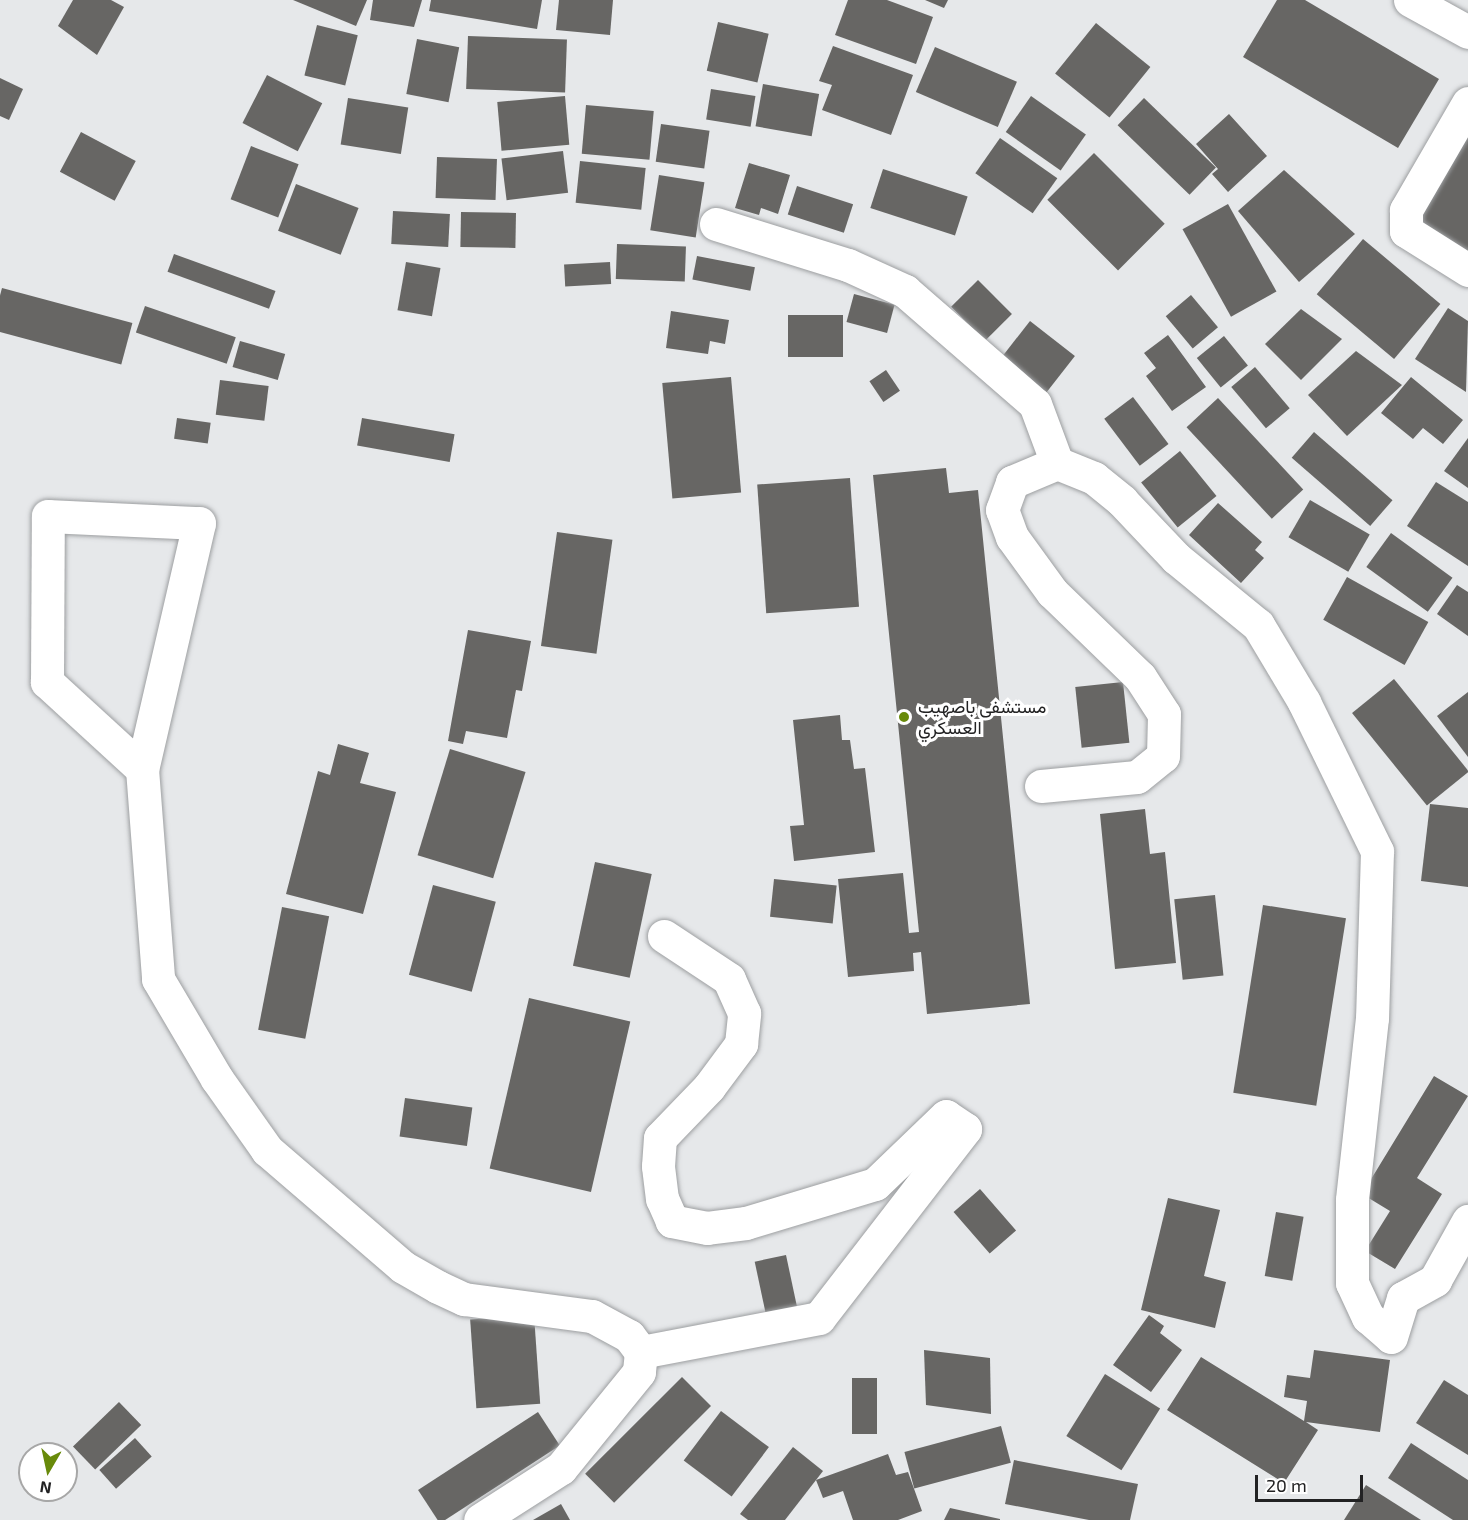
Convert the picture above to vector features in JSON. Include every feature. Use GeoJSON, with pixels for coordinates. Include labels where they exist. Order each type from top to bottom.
{"type":"FeatureCollection","features":[{"type":"Feature","properties":{"kind":"street"},"geometry":{"type":"LineString","coordinates":[[1410,0],[1468,32]]}},
{"type":"Feature","properties":{"kind":"street"},"geometry":{"type":"LineString","coordinates":[[1468,104],[1406,210],[1406,231],[1468,270]]}},
{"type":"Feature","properties":{"kind":"street"},"geometry":{"type":"LineString","coordinates":[[717,224],[848,265],[905,291],[1035,404],[1057,463]]}},
{"type":"Feature","properties":{"kind":"street"},"geometry":{"type":"LineString","coordinates":[[1041,786],[1137,777],[1163,756],[1164,714],[1140,677],[1052,592],[1012,537],[1002,510],[1012,482],[1057,463],[1094,478],[1108,489],[1176,558],[1258,625],[1304,702],[1377,851],[1372,1018],[1352,1200],[1352,1283],[1368,1317],[1391,1337],[1403,1298],[1435,1280],[1468,1221]]}},
{"type":"Feature","properties":{"kind":"street"},"geometry":{"type":"LineString","coordinates":[[142,770],[47,682],[48,516],[199,523],[142,770],[158,979],[217,1079],[267,1150],[403,1267],[438,1287],[464,1299],[592,1316],[629,1336],[641,1352],[639,1372],[561,1468],[480,1520]]}},
{"type":"Feature","properties":{"kind":"street"},"geometry":{"type":"LineString","coordinates":[[641,1352],[819,1318],[965,1129],[946,1116],[875,1184],[747,1222],[706,1228],[672,1221],[662,1199],[657,1166],[660,1138],[709,1087],[741,1044],[744,1013],[729,979],[664,936]]}},
{"type":"Feature","properties":{"kind":"building"},"geometry":{"type":"Polygon","coordinates":[[[73,0],[111,0],[124,7],[97,55],[58,26],[73,0]]]}},
{"type":"Feature","properties":{"kind":"building"},"geometry":{"type":"Polygon","coordinates":[[[293,0],[367,0],[356,26],[293,0]]]}},
{"type":"Feature","properties":{"kind":"building"},"geometry":{"type":"Polygon","coordinates":[[[373,0],[422,0],[414,27],[370,20],[373,0]]]}},
{"type":"Feature","properties":{"kind":"building"},"geometry":{"type":"Polygon","coordinates":[[[431,0],[542,0],[537,29],[429,11],[431,0]]]}},
{"type":"Feature","properties":{"kind":"building"},"geometry":{"type":"Polygon","coordinates":[[[559,0],[613,0],[610,35],[556,30],[559,0]]]}},
{"type":"Feature","properties":{"kind":"building"},"geometry":{"type":"Polygon","coordinates":[[[848,0],[887,0],[933,17],[916,64],[835,35],[848,0]]]}},
{"type":"Feature","properties":{"kind":"building"},"geometry":{"type":"Polygon","coordinates":[[[925,0],[948,0],[944,8],[925,0]]]}},
{"type":"Feature","properties":{"kind":"building"},"geometry":{"type":"Polygon","coordinates":[[[1277,0],[1305,0],[1439,79],[1398,148],[1243,57],[1277,0]]]}},
{"type":"Feature","properties":{"kind":"building"},"geometry":{"type":"Polygon","coordinates":[[[718,22],[769,34],[757,82],[707,71],[718,22]]]}},
{"type":"Feature","properties":{"kind":"building"},"geometry":{"type":"Polygon","coordinates":[[[1096,23],[1150,67],[1109,118],[1055,74],[1096,23]]]}},
{"type":"Feature","properties":{"kind":"building"},"geometry":{"type":"Polygon","coordinates":[[[317,25],[358,35],[345,86],[304,75],[317,25]]]}},
{"type":"Feature","properties":{"kind":"building"},"geometry":{"type":"Polygon","coordinates":[[[468,36],[567,39],[565,92],[466,89],[468,36]]]}},
{"type":"Feature","properties":{"kind":"building"},"geometry":{"type":"Polygon","coordinates":[[[417,39],[459,47],[449,102],[406,94],[417,39]]]}},
{"type":"Feature","properties":{"kind":"building"},"geometry":{"type":"Polygon","coordinates":[[[833,46],[913,75],[891,135],[822,110],[832,85],[819,81],[833,46]]]}},
{"type":"Feature","properties":{"kind":"building"},"geometry":{"type":"Polygon","coordinates":[[[935,47],[1017,82],[998,127],[916,92],[935,47]]]}},
{"type":"Feature","properties":{"kind":"building"},"geometry":{"type":"Polygon","coordinates":[[[267,75],[322,103],[298,151],[242,123],[267,75]]]}},
{"type":"Feature","properties":{"kind":"building"},"geometry":{"type":"Polygon","coordinates":[[[0,78],[23,89],[9,120],[0,116],[0,78]]]}},
{"type":"Feature","properties":{"kind":"building"},"geometry":{"type":"Polygon","coordinates":[[[763,84],[819,94],[812,136],[756,126],[763,84]]]}},
{"type":"Feature","properties":{"kind":"building"},"geometry":{"type":"Polygon","coordinates":[[[711,89],[755,96],[751,127],[706,120],[711,89]]]}},
{"type":"Feature","properties":{"kind":"building"},"geometry":{"type":"Polygon","coordinates":[[[565,96],[569,145],[502,151],[497,102],[565,96]]]}},
{"type":"Feature","properties":{"kind":"building"},"geometry":{"type":"Polygon","coordinates":[[[1031,96],[1086,134],[1061,170],[1006,132],[1031,96]]]}},
{"type":"Feature","properties":{"kind":"building"},"geometry":{"type":"Polygon","coordinates":[[[348,98],[408,108],[401,154],[341,144],[348,98]]]}},
{"type":"Feature","properties":{"kind":"building"},"geometry":{"type":"Polygon","coordinates":[[[1144,98],[1216,167],[1190,195],[1118,125],[1144,98]]]}},
{"type":"Feature","properties":{"kind":"building"},"geometry":{"type":"Polygon","coordinates":[[[586,105],[654,111],[649,160],[582,154],[586,105]]]}},
{"type":"Feature","properties":{"kind":"building"},"geometry":{"type":"Polygon","coordinates":[[[1229,114],[1267,156],[1228,192],[1212,174],[1218,169],[1196,144],[1229,114]]]}},
{"type":"Feature","properties":{"kind":"building"},"geometry":{"type":"Polygon","coordinates":[[[661,124],[710,131],[704,168],[656,162],[661,124]]]}},
{"type":"Feature","properties":{"kind":"building"},"geometry":{"type":"Polygon","coordinates":[[[1468,131],[1468,252],[1415,221],[1468,131]]]}},
{"type":"Feature","properties":{"kind":"building"},"geometry":{"type":"Polygon","coordinates":[[[81,132],[136,161],[115,201],[60,172],[81,132]]]}},
{"type":"Feature","properties":{"kind":"building"},"geometry":{"type":"Polygon","coordinates":[[[1000,138],[1057,178],[1033,213],[975,173],[1000,138]]]}},
{"type":"Feature","properties":{"kind":"building"},"geometry":{"type":"Polygon","coordinates":[[[251,146],[299,164],[278,217],[231,199],[251,146]]]}},
{"type":"Feature","properties":{"kind":"building"},"geometry":{"type":"Polygon","coordinates":[[[563,151],[568,193],[507,200],[501,159],[563,151]]]}},
{"type":"Feature","properties":{"kind":"building"},"geometry":{"type":"Polygon","coordinates":[[[1094,153],[1165,224],[1118,270],[1047,200],[1094,153]]]}},
{"type":"Feature","properties":{"kind":"building"},"geometry":{"type":"Polygon","coordinates":[[[437,157],[497,159],[496,200],[436,198],[437,157]]]}},
{"type":"Feature","properties":{"kind":"building"},"geometry":{"type":"Polygon","coordinates":[[[580,161],[646,168],[641,210],[576,203],[580,161]]]}},
{"type":"Feature","properties":{"kind":"building"},"geometry":{"type":"Polygon","coordinates":[[[749,163],[790,175],[778,214],[761,208],[759,215],[735,208],[749,163]]]}},
{"type":"Feature","properties":{"kind":"building"},"geometry":{"type":"Polygon","coordinates":[[[883,169],[968,197],[955,235],[870,208],[883,169]]]}},
{"type":"Feature","properties":{"kind":"building"},"geometry":{"type":"Polygon","coordinates":[[[1284,170],[1355,234],[1299,282],[1238,211],[1284,170]]]}},
{"type":"Feature","properties":{"kind":"building"},"geometry":{"type":"Polygon","coordinates":[[[659,175],[704,182],[696,238],[650,230],[659,175]]]}},
{"type":"Feature","properties":{"kind":"building"},"geometry":{"type":"Polygon","coordinates":[[[296,184],[359,208],[341,255],[278,231],[296,184]]]}},
{"type":"Feature","properties":{"kind":"building"},"geometry":{"type":"Polygon","coordinates":[[[797,186],[853,204],[844,233],[788,215],[797,186]]]}},
{"type":"Feature","properties":{"kind":"building"},"geometry":{"type":"Polygon","coordinates":[[[1228,204],[1276,291],[1231,317],[1183,229],[1228,204]]]}},
{"type":"Feature","properties":{"kind":"building"},"geometry":{"type":"Polygon","coordinates":[[[393,211],[450,214],[448,247],[391,244],[393,211]]]}},
{"type":"Feature","properties":{"kind":"building"},"geometry":{"type":"Polygon","coordinates":[[[461,212],[516,213],[515,248],[460,247],[461,212]]]}},
{"type":"Feature","properties":{"kind":"building"},"geometry":{"type":"Polygon","coordinates":[[[1363,239],[1440,304],[1394,359],[1317,294],[1363,239]]]}},
{"type":"Feature","properties":{"kind":"building"},"geometry":{"type":"Polygon","coordinates":[[[617,244],[686,246],[685,281],[616,279],[617,244]]]}},
{"type":"Feature","properties":{"kind":"building"},"geometry":{"type":"Polygon","coordinates":[[[174,254],[275,291],[269,309],[168,272],[174,254]]]}},
{"type":"Feature","properties":{"kind":"building"},"geometry":{"type":"Polygon","coordinates":[[[697,256],[755,267],[750,291],[692,280],[697,256]]]}},
{"type":"Feature","properties":{"kind":"building"},"geometry":{"type":"Polygon","coordinates":[[[406,262],[440,268],[432,316],[397,310],[406,262]]]}},
{"type":"Feature","properties":{"kind":"building"},"geometry":{"type":"Polygon","coordinates":[[[610,262],[611,284],[565,286],[564,264],[610,262]]]}},
{"type":"Feature","properties":{"kind":"building"},"geometry":{"type":"Polygon","coordinates":[[[978,280],[1012,314],[985,341],[951,307],[978,280]]]}},
{"type":"Feature","properties":{"kind":"building"},"geometry":{"type":"Polygon","coordinates":[[[2,288],[132,323],[121,364],[0,332],[2,288]]]}},
{"type":"Feature","properties":{"kind":"building"},"geometry":{"type":"Polygon","coordinates":[[[854,294],[895,305],[887,333],[846,322],[854,294]]]}},
{"type":"Feature","properties":{"kind":"building"},"geometry":{"type":"Polygon","coordinates":[[[1191,295],[1218,327],[1193,348],[1166,316],[1191,295]]]}},
{"type":"Feature","properties":{"kind":"building"},"geometry":{"type":"Polygon","coordinates":[[[145,306],[236,337],[227,364],[136,332],[145,306]]]}},
{"type":"Feature","properties":{"kind":"building"},"geometry":{"type":"Polygon","coordinates":[[[1448,308],[1468,321],[1466,392],[1415,359],[1448,308]]]}},
{"type":"Feature","properties":{"kind":"building"},"geometry":{"type":"Polygon","coordinates":[[[1301,309],[1342,339],[1301,380],[1265,344],[1301,309]]]}},
{"type":"Feature","properties":{"kind":"building"},"geometry":{"type":"Polygon","coordinates":[[[671,311],[729,320],[725,344],[710,341],[708,354],[666,348],[671,311]]]}},
{"type":"Feature","properties":{"kind":"building"},"geometry":{"type":"Polygon","coordinates":[[[788,315],[843,315],[843,357],[788,357],[788,315]]]}},
{"type":"Feature","properties":{"kind":"building"},"geometry":{"type":"Polygon","coordinates":[[[1030,321],[1075,356],[1043,397],[998,362],[1030,321]]]}},
{"type":"Feature","properties":{"kind":"building"},"geometry":{"type":"Polygon","coordinates":[[[1168,335],[1206,387],[1172,411],[1146,376],[1156,368],[1144,353],[1168,335]]]}},
{"type":"Feature","properties":{"kind":"building"},"geometry":{"type":"Polygon","coordinates":[[[1224,336],[1248,366],[1221,388],[1197,358],[1224,336]]]}},
{"type":"Feature","properties":{"kind":"building"},"geometry":{"type":"Polygon","coordinates":[[[240,341],[285,354],[278,380],[233,367],[240,341]]]}},
{"type":"Feature","properties":{"kind":"building"},"geometry":{"type":"Polygon","coordinates":[[[1356,351],[1402,385],[1347,436],[1308,395],[1356,351]]]}},
{"type":"Feature","properties":{"kind":"building"},"geometry":{"type":"Polygon","coordinates":[[[1255,367],[1290,408],[1266,428],[1231,387],[1255,367]]]}},
{"type":"Feature","properties":{"kind":"building"},"geometry":{"type":"Polygon","coordinates":[[[886,370],[900,391],[883,402],[869,381],[886,370]]]}},
{"type":"Feature","properties":{"kind":"building"},"geometry":{"type":"Polygon","coordinates":[[[731,377],[741,493],[672,499],[662,383],[731,377]]]}},
{"type":"Feature","properties":{"kind":"building"},"geometry":{"type":"Polygon","coordinates":[[[1411,377],[1463,420],[1443,444],[1423,428],[1413,439],[1381,413],[1411,377]]]}},
{"type":"Feature","properties":{"kind":"building"},"geometry":{"type":"Polygon","coordinates":[[[220,380],[269,386],[264,421],[216,415],[220,380]]]}},
{"type":"Feature","properties":{"kind":"building"},"geometry":{"type":"Polygon","coordinates":[[[1133,397],[1169,444],[1140,466],[1104,419],[1133,397]]]}},
{"type":"Feature","properties":{"kind":"building"},"geometry":{"type":"Polygon","coordinates":[[[1218,398],[1303,489],[1272,519],[1187,427],[1218,398]]]}},
{"type":"Feature","properties":{"kind":"building"},"geometry":{"type":"Polygon","coordinates":[[[177,418],[211,423],[208,444],[174,439],[177,418]]]}},
{"type":"Feature","properties":{"kind":"building"},"geometry":{"type":"Polygon","coordinates":[[[362,418],[455,434],[450,462],[357,446],[362,418]]]}},
{"type":"Feature","properties":{"kind":"building"},"geometry":{"type":"Polygon","coordinates":[[[1314,432],[1392,500],[1370,526],[1292,458],[1314,432]]]}},
{"type":"Feature","properties":{"kind":"building"},"geometry":{"type":"Polygon","coordinates":[[[1468,438],[1468,488],[1444,471],[1468,438]]]}},
{"type":"Feature","properties":{"kind":"building"},"geometry":{"type":"Polygon","coordinates":[[[1180,451],[1217,496],[1178,528],[1141,482],[1180,451]]]}},
{"type":"Feature","properties":{"kind":"building"},"geometry":{"type":"Polygon","coordinates":[[[946,468],[949,493],[978,490],[1030,1004],[927,1014],[921,952],[913,953],[914,971],[848,977],[838,879],[903,873],[909,933],[919,932],[873,475],[946,468]]]}},
{"type":"Feature","properties":{"kind":"building"},"geometry":{"type":"Polygon","coordinates":[[[850,478],[859,607],[766,613],[757,484],[850,478]]]}},
{"type":"Feature","properties":{"kind":"building"},"geometry":{"type":"Polygon","coordinates":[[[1436,482],[1468,502],[1468,566],[1407,526],[1436,482]]]}},
{"type":"Feature","properties":{"kind":"building"},"geometry":{"type":"Polygon","coordinates":[[[1310,500],[1370,534],[1348,572],[1288,537],[1310,500]]]}},
{"type":"Feature","properties":{"kind":"building"},"geometry":{"type":"Polygon","coordinates":[[[1218,503],[1262,542],[1255,550],[1264,558],[1241,583],[1189,535],[1218,503]]]}},
{"type":"Feature","properties":{"kind":"building"},"geometry":{"type":"Polygon","coordinates":[[[557,532],[612,540],[596,654],[541,646],[557,532]]]}},
{"type":"Feature","properties":{"kind":"building"},"geometry":{"type":"Polygon","coordinates":[[[1391,533],[1452,578],[1428,612],[1366,567],[1391,533]]]}},
{"type":"Feature","properties":{"kind":"building"},"geometry":{"type":"Polygon","coordinates":[[[1347,577],[1428,622],[1405,665],[1323,620],[1347,577]]]}},
{"type":"Feature","properties":{"kind":"building"},"geometry":{"type":"Polygon","coordinates":[[[1457,585],[1468,592],[1468,636],[1437,614],[1457,585]]]}},
{"type":"Feature","properties":{"kind":"building"},"geometry":{"type":"Polygon","coordinates":[[[468,630],[531,641],[522,691],[516,690],[507,738],[466,731],[463,744],[448,741],[468,630]]]}},
{"type":"Feature","properties":{"kind":"building"},"geometry":{"type":"Polygon","coordinates":[[[1394,679],[1468,770],[1427,805],[1352,713],[1394,679]]]}},
{"type":"Feature","properties":{"kind":"building"},"geometry":{"type":"Polygon","coordinates":[[[1123,682],[1129,743],[1082,748],[1075,687],[1123,682]]]}},
{"type":"Feature","properties":{"kind":"building"},"geometry":{"type":"Polygon","coordinates":[[[1468,692],[1468,757],[1437,716],[1468,692]]]}},
{"type":"Feature","properties":{"kind":"building"},"geometry":{"type":"Polygon","coordinates":[[[840,715],[842,740],[850,740],[854,769],[865,768],[875,852],[794,861],[790,826],[804,825],[793,720],[840,715]]]}},
{"type":"Feature","properties":{"kind":"building"},"geometry":{"type":"Polygon","coordinates":[[[338,744],[369,753],[360,783],[396,792],[363,914],[286,894],[318,771],[330,775],[338,744]]]}},
{"type":"Feature","properties":{"kind":"building"},"geometry":{"type":"Polygon","coordinates":[[[450,749],[526,772],[493,878],[418,855],[450,749]]]}},
{"type":"Feature","properties":{"kind":"building"},"geometry":{"type":"Polygon","coordinates":[[[1430,804],[1468,808],[1468,887],[1421,881],[1430,804]]]}},
{"type":"Feature","properties":{"kind":"building"},"geometry":{"type":"Polygon","coordinates":[[[1145,809],[1150,854],[1165,852],[1176,963],[1115,969],[1100,814],[1145,809]]]}},
{"type":"Feature","properties":{"kind":"building"},"geometry":{"type":"Polygon","coordinates":[[[595,862],[652,874],[630,978],[573,966],[595,862]]]}},
{"type":"Feature","properties":{"kind":"building"},"geometry":{"type":"Polygon","coordinates":[[[774,879],[837,886],[833,923],[770,917],[774,879]]]}},
{"type":"Feature","properties":{"kind":"building"},"geometry":{"type":"Polygon","coordinates":[[[433,885],[496,902],[472,992],[409,975],[433,885]]]}},
{"type":"Feature","properties":{"kind":"building"},"geometry":{"type":"Polygon","coordinates":[[[1215,895],[1223,976],[1183,980],[1174,899],[1215,895]]]}},
{"type":"Feature","properties":{"kind":"building"},"geometry":{"type":"Polygon","coordinates":[[[1263,905],[1346,918],[1316,1106],[1233,1093],[1263,905]]]}},
{"type":"Feature","properties":{"kind":"building"},"geometry":{"type":"Polygon","coordinates":[[[282,907],[329,916],[305,1039],[258,1030],[282,907]]]}},
{"type":"Feature","properties":{"kind":"building"},"geometry":{"type":"Polygon","coordinates":[[[529,998],[630,1021],[591,1192],[490,1169],[529,998]]]}},
{"type":"Feature","properties":{"kind":"building"},"geometry":{"type":"Polygon","coordinates":[[[1434,1076],[1468,1096],[1417,1178],[1442,1194],[1395,1269],[1365,1251],[1390,1211],[1362,1194],[1434,1076]]]}},
{"type":"Feature","properties":{"kind":"building"},"geometry":{"type":"Polygon","coordinates":[[[405,1098],[472,1107],[467,1146],[400,1137],[405,1098]]]}},
{"type":"Feature","properties":{"kind":"building"},"geometry":{"type":"Polygon","coordinates":[[[980,1189],[1016,1231],[990,1253],[954,1212],[980,1189]]]}},
{"type":"Feature","properties":{"kind":"building"},"geometry":{"type":"Polygon","coordinates":[[[1168,1198],[1220,1210],[1204,1276],[1226,1282],[1215,1328],[1141,1310],[1168,1198]]]}},
{"type":"Feature","properties":{"kind":"building"},"geometry":{"type":"Polygon","coordinates":[[[1276,1212],[1304,1217],[1292,1281],[1265,1276],[1276,1212]]]}},
{"type":"Feature","properties":{"kind":"building"},"geometry":{"type":"Polygon","coordinates":[[[786,1255],[802,1332],[771,1339],[755,1262],[786,1255]]]}},
{"type":"Feature","properties":{"kind":"building"},"geometry":{"type":"Polygon","coordinates":[[[534,1315],[540,1404],[476,1408],[470,1319],[534,1315]]]}},
{"type":"Feature","properties":{"kind":"building"},"geometry":{"type":"Polygon","coordinates":[[[1149,1315],[1164,1326],[1160,1333],[1182,1350],[1151,1392],[1113,1365],[1149,1315]]]}},
{"type":"Feature","properties":{"kind":"building"},"geometry":{"type":"Polygon","coordinates":[[[924,1350],[990,1358],[991,1414],[926,1405],[924,1350]]]}},
{"type":"Feature","properties":{"kind":"building"},"geometry":{"type":"Polygon","coordinates":[[[1314,1350],[1390,1360],[1380,1432],[1306,1422],[1318,1430],[1284,1483],[1167,1410],[1201,1357],[1304,1421],[1307,1401],[1284,1397],[1287,1375],[1310,1378],[1314,1350]]]}},
{"type":"Feature","properties":{"kind":"building"},"geometry":{"type":"Polygon","coordinates":[[[1105,1374],[1160,1408],[1121,1470],[1066,1436],[1105,1374]]]}},
{"type":"Feature","properties":{"kind":"building"},"geometry":{"type":"Polygon","coordinates":[[[682,1377],[711,1406],[614,1503],[585,1474],[682,1377]]]}},
{"type":"Feature","properties":{"kind":"building"},"geometry":{"type":"Polygon","coordinates":[[[852,1378],[877,1378],[877,1434],[852,1434],[852,1378]]]}},
{"type":"Feature","properties":{"kind":"building"},"geometry":{"type":"Polygon","coordinates":[[[1444,1380],[1468,1395],[1468,1455],[1416,1423],[1444,1380]]]}},
{"type":"Feature","properties":{"kind":"building"},"geometry":{"type":"Polygon","coordinates":[[[119,1402],[141,1425],[95,1469],[78,1452],[78,1442],[119,1402]]]}},
{"type":"Feature","properties":{"kind":"building"},"geometry":{"type":"Polygon","coordinates":[[[721,1411],[769,1447],[732,1497],[684,1461],[721,1411]]]}},
{"type":"Feature","properties":{"kind":"building"},"geometry":{"type":"Polygon","coordinates":[[[538,1412],[560,1446],[445,1520],[438,1520],[418,1490],[538,1412]]]}},
{"type":"Feature","properties":{"kind":"building"},"geometry":{"type":"Polygon","coordinates":[[[1001,1426],[1011,1463],[914,1489],[904,1452],[1001,1426]]]}},
{"type":"Feature","properties":{"kind":"building"},"geometry":{"type":"Polygon","coordinates":[[[135,1438],[152,1457],[116,1489],[99,1470],[135,1438]]]}},
{"type":"Feature","properties":{"kind":"building"},"geometry":{"type":"Polygon","coordinates":[[[1411,1443],[1468,1480],[1468,1520],[1453,1520],[1388,1478],[1411,1443]]]}},
{"type":"Feature","properties":{"kind":"building"},"geometry":{"type":"Polygon","coordinates":[[[793,1447],[823,1471],[785,1520],[748,1520],[740,1514],[793,1447]]]}},
{"type":"Feature","properties":{"kind":"building"},"geometry":{"type":"Polygon","coordinates":[[[888,1454],[896,1475],[908,1472],[922,1511],[898,1520],[853,1520],[843,1491],[823,1498],[816,1480],[888,1454]]]}},
{"type":"Feature","properties":{"kind":"building"},"geometry":{"type":"Polygon","coordinates":[[[1014,1460],[1138,1484],[1130,1520],[1089,1520],[1005,1504],[1014,1460]]]}},
{"type":"Feature","properties":{"kind":"building"},"geometry":{"type":"Polygon","coordinates":[[[1366,1485],[1421,1520],[1344,1520],[1366,1485]]]}},
{"type":"Feature","properties":{"kind":"building"},"geometry":{"type":"Polygon","coordinates":[[[561,1504],[570,1520],[533,1520],[561,1504]]]}},
{"type":"Feature","properties":{"kind":"building"},"geometry":{"type":"Polygon","coordinates":[[[950,1508],[1000,1519],[1000,1520],[944,1520],[950,1508]]]}},
{"type":"Feature","properties":{"kind":"place","name":"مستشفى باصهيب العسكري"},"geometry":{"type":"Point","coordinates":[904,717]}}]}
